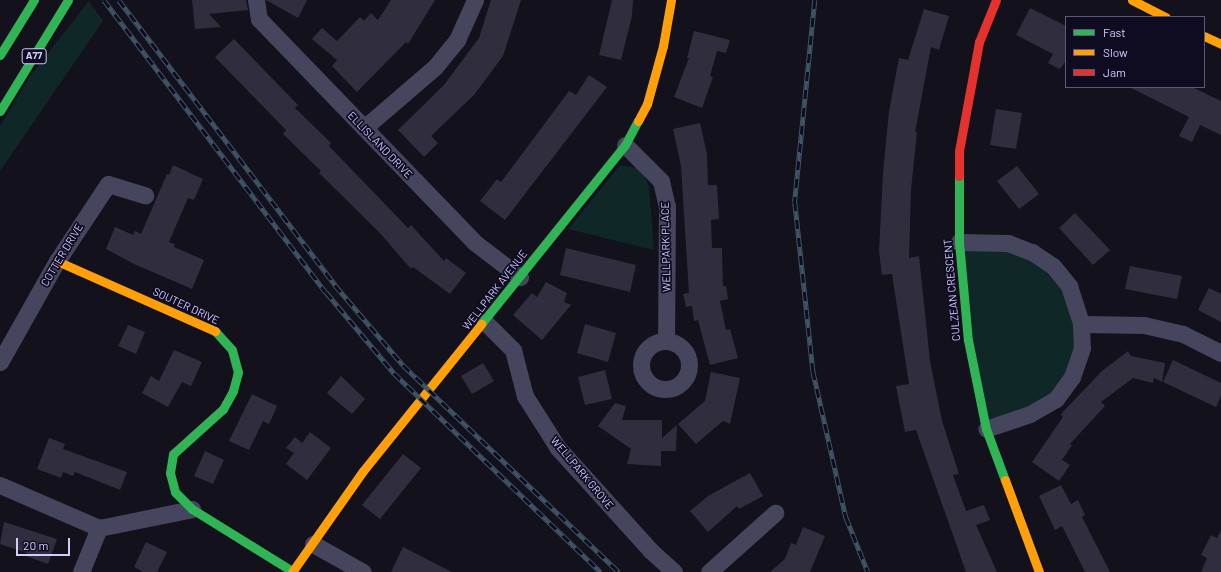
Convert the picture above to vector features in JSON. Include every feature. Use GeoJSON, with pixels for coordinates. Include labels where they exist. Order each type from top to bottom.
{"type":"FeatureCollection","features":[{"type":"Feature","properties":{"kind":"main road","name":"A77"},"geometry":{"type":"LineString","coordinates":[[0,55],[34,0]]}},
{"type":"Feature","properties":{"kind":"main road","name":"A77"},"geometry":{"type":"LineString","coordinates":[[0,111],[68,0]]}},
{"type":"Feature","properties":{"kind":"main road","name":"WELLPARK AVENUE"},"geometry":{"type":"LineString","coordinates":[[292,572],[364,471],[485,322],[625,145],[647,104],[663,46],[671,0]]}},
{"type":"Feature","properties":{"kind":"main road","name":"CULZEAN CRESCENT"},"geometry":{"type":"LineString","coordinates":[[996,0],[978,42],[959,151],[959,242],[968,340],[986,429],[1039,572]]}},
{"type":"Feature","properties":{"kind":"main road"},"geometry":{"type":"LineString","coordinates":[[1132,0],[1164,16]]}},
{"type":"Feature","properties":{"kind":"main road"},"geometry":{"type":"LineString","coordinates":[[1205,36],[1221,44]]}},
{"type":"Feature","properties":{"kind":"main road","name":"SOUTER DRIVE"},"geometry":{"type":"LineString","coordinates":[[57,261],[217,332],[232,350],[238,372],[233,391],[223,409],[173,454],[170,473],[175,492],[192,509],[292,572]]}},
{"type":"Feature","properties":{"kind":"street","name":"ELLISLAND DRIVE"},"geometry":{"type":"LineString","coordinates":[[256,0],[259,19],[474,242],[520,277]]}},
{"type":"Feature","properties":{"kind":"street"},"geometry":{"type":"LineString","coordinates":[[364,128],[435,66],[457,40],[475,0]]}},
{"type":"Feature","properties":{"kind":"street","name":"WELLPARK PLACE"},"geometry":{"type":"LineString","coordinates":[[625,145],[661,181],[667,206],[666,341]]}},
{"type":"Feature","properties":{"kind":"street","name":"COTTER DRIVE"},"geometry":{"type":"LineString","coordinates":[[0,362],[57,261],[108,184],[145,195]]}},
{"type":"Feature","properties":{"kind":"street"},"geometry":{"type":"LineString","coordinates":[[959,242],[1008,243],[1032,252],[1053,266],[1069,286],[1081,324],[1082,348],[1072,377],[1056,399],[1030,414],[986,429]]}},
{"type":"Feature","properties":{"kind":"street","name":"WELLPARK GROVE"},"geometry":{"type":"LineString","coordinates":[[485,322],[513,350],[525,396],[558,448],[651,551],[674,572]]}},
{"type":"Feature","properties":{"kind":"street"},"geometry":{"type":"LineString","coordinates":[[1081,324],[1144,325],[1183,334],[1221,353]]}},
{"type":"Feature","properties":{"kind":"street"},"geometry":{"type":"LineString","coordinates":[[0,485],[99,528],[192,509]]}},
{"type":"Feature","properties":{"kind":"street"},"geometry":{"type":"LineString","coordinates":[[709,572],[775,513]]}},
{"type":"Feature","properties":{"kind":"street"},"geometry":{"type":"LineString","coordinates":[[82,572],[99,528]]}},
{"type":"Feature","properties":{"kind":"street"},"geometry":{"type":"LineString","coordinates":[[313,544],[363,572]]}},
{"type":"Feature","properties":{"kind":"green space"},"geometry":{"type":"Polygon","coordinates":[[[89,1],[103,21],[0,171],[0,126],[30,76],[89,1]]]}},
{"type":"Feature","properties":{"kind":"green space"},"geometry":{"type":"Polygon","coordinates":[[[620,165],[637,168],[644,175],[649,186],[654,250],[568,229],[620,165]]]}},
{"type":"Feature","properties":{"kind":"green space"},"geometry":{"type":"Polygon","coordinates":[[[959,242],[1008,243],[1069,286],[1082,348],[1056,399],[986,429],[959,242]]]}},
{"type":"Feature","properties":{"kind":"building"},"geometry":{"type":"Polygon","coordinates":[[[192,0],[246,0],[248,10],[209,14],[221,27],[195,29],[192,0]]]}},
{"type":"Feature","properties":{"kind":"building"},"geometry":{"type":"Polygon","coordinates":[[[266,0],[307,0],[298,18],[266,0]]]}},
{"type":"Feature","properties":{"kind":"building"},"geometry":{"type":"Polygon","coordinates":[[[391,0],[435,0],[408,44],[406,42],[357,92],[332,66],[337,60],[312,39],[322,28],[337,41],[360,17],[364,21],[371,13],[378,20],[391,0]]]}},
{"type":"Feature","properties":{"kind":"building"},"geometry":{"type":"Polygon","coordinates":[[[491,0],[521,0],[503,56],[474,95],[431,136],[438,143],[424,157],[398,130],[444,85],[479,38],[491,0]]]}},
{"type":"Feature","properties":{"kind":"building"},"geometry":{"type":"Polygon","coordinates":[[[612,0],[633,0],[632,16],[621,60],[599,55],[612,0]]]}},
{"type":"Feature","properties":{"kind":"building"},"geometry":{"type":"Polygon","coordinates":[[[1030,8],[1065,26],[1065,62],[1060,69],[1048,63],[1053,54],[1016,35],[1030,8]]]}},
{"type":"Feature","properties":{"kind":"building"},"geometry":{"type":"Polygon","coordinates":[[[924,9],[949,16],[939,50],[931,47],[915,132],[917,132],[911,190],[909,258],[919,256],[930,361],[942,421],[959,474],[953,475],[966,511],[984,505],[990,520],[976,525],[997,572],[966,572],[916,430],[905,432],[896,386],[909,384],[892,274],[882,275],[879,251],[883,173],[889,111],[899,58],[908,60],[924,9]]]}},
{"type":"Feature","properties":{"kind":"building"},"geometry":{"type":"Polygon","coordinates":[[[694,31],[730,40],[726,53],[717,51],[710,76],[713,77],[702,108],[674,97],[689,58],[687,58],[694,31]]]}},
{"type":"Feature","properties":{"kind":"building"},"geometry":{"type":"Polygon","coordinates":[[[234,39],[298,105],[295,108],[331,143],[329,146],[408,228],[411,225],[444,261],[446,258],[466,273],[450,294],[413,267],[411,269],[379,232],[319,173],[321,171],[283,134],[286,130],[215,57],[234,39]]]}},
{"type":"Feature","properties":{"kind":"building"},"geometry":{"type":"Polygon","coordinates":[[[589,75],[607,87],[505,220],[480,201],[497,179],[501,182],[569,91],[576,95],[589,75]]]}},
{"type":"Feature","properties":{"kind":"building"},"geometry":{"type":"Polygon","coordinates":[[[1131,88],[1194,88],[1221,101],[1221,135],[1200,125],[1192,142],[1179,136],[1189,117],[1131,88]]]}},
{"type":"Feature","properties":{"kind":"building"},"geometry":{"type":"Polygon","coordinates":[[[996,109],[1022,113],[1016,149],[990,145],[996,109]]]}},
{"type":"Feature","properties":{"kind":"building"},"geometry":{"type":"Polygon","coordinates":[[[700,123],[707,154],[708,185],[717,185],[719,219],[711,220],[712,248],[722,248],[723,286],[726,286],[728,299],[720,301],[726,330],[730,329],[738,358],[710,365],[698,320],[694,321],[692,306],[686,307],[683,294],[689,293],[681,166],[673,129],[700,123]]]}},
{"type":"Feature","properties":{"kind":"building"},"geometry":{"type":"Polygon","coordinates":[[[173,165],[203,179],[194,200],[188,198],[169,242],[175,244],[174,247],[204,260],[192,289],[134,264],[106,249],[115,227],[133,235],[135,231],[141,234],[167,174],[169,175],[173,165]]]}},
{"type":"Feature","properties":{"kind":"building"},"geometry":{"type":"Polygon","coordinates":[[[1017,166],[1039,194],[1019,209],[997,181],[1017,166]]]}},
{"type":"Feature","properties":{"kind":"building"},"geometry":{"type":"Polygon","coordinates":[[[1075,213],[1110,250],[1093,265],[1059,228],[1075,213]]]}},
{"type":"Feature","properties":{"kind":"building"},"geometry":{"type":"Polygon","coordinates":[[[566,248],[636,265],[630,292],[560,275],[566,248]]]}},
{"type":"Feature","properties":{"kind":"building"},"geometry":{"type":"Polygon","coordinates":[[[1130,266],[1182,276],[1177,299],[1125,289],[1130,266]]]}},
{"type":"Feature","properties":{"kind":"building"},"geometry":{"type":"Polygon","coordinates":[[[546,282],[567,293],[564,302],[571,305],[542,340],[513,315],[532,293],[537,297],[546,282]]]}},
{"type":"Feature","properties":{"kind":"building"},"geometry":{"type":"Polygon","coordinates":[[[1209,288],[1221,294],[1221,322],[1198,310],[1209,288]]]}},
{"type":"Feature","properties":{"kind":"building"},"geometry":{"type":"Polygon","coordinates":[[[585,324],[616,333],[608,362],[577,353],[585,324]]]}},
{"type":"Feature","properties":{"kind":"building"},"geometry":{"type":"Polygon","coordinates":[[[128,325],[145,332],[136,354],[118,346],[128,325]]]}},
{"type":"Feature","properties":{"kind":"building"},"geometry":{"type":"Polygon","coordinates":[[[174,350],[202,362],[191,386],[182,382],[168,407],[142,393],[151,376],[159,381],[174,350]]]}},
{"type":"Feature","properties":{"kind":"building"},"geometry":{"type":"Polygon","coordinates":[[[1128,351],[1131,356],[1165,363],[1162,382],[1154,378],[1153,383],[1133,378],[1101,402],[1105,406],[1070,444],[1072,445],[1062,460],[1070,465],[1059,481],[1032,462],[1063,417],[1061,414],[1102,371],[1128,351]]]}},
{"type":"Feature","properties":{"kind":"building"},"geometry":{"type":"Polygon","coordinates":[[[1173,360],[1221,383],[1221,396],[1216,407],[1163,382],[1173,360]]]}},
{"type":"Feature","properties":{"kind":"building"},"geometry":{"type":"Polygon","coordinates":[[[483,363],[494,381],[472,394],[461,376],[483,363]]]}},
{"type":"Feature","properties":{"kind":"building"},"geometry":{"type":"Polygon","coordinates":[[[605,370],[612,399],[585,405],[578,377],[605,370]]]}},
{"type":"Feature","properties":{"kind":"building"},"geometry":{"type":"Polygon","coordinates":[[[711,372],[740,378],[730,424],[723,421],[696,444],[678,424],[705,401],[711,372]]]}},
{"type":"Feature","properties":{"kind":"building"},"geometry":{"type":"Polygon","coordinates":[[[341,376],[365,399],[352,414],[327,393],[341,376]]]}},
{"type":"Feature","properties":{"kind":"building"},"geometry":{"type":"Polygon","coordinates":[[[252,394],[277,406],[269,424],[263,421],[249,450],[229,441],[252,394]]]}},
{"type":"Feature","properties":{"kind":"building"},"geometry":{"type":"Polygon","coordinates":[[[615,403],[626,406],[622,420],[662,420],[662,438],[677,425],[676,451],[661,451],[661,466],[627,464],[631,449],[598,426],[615,403]]]}},
{"type":"Feature","properties":{"kind":"building"},"geometry":{"type":"Polygon","coordinates":[[[310,432],[331,448],[307,480],[286,464],[294,453],[286,448],[295,437],[302,443],[310,432]]]}},
{"type":"Feature","properties":{"kind":"building"},"geometry":{"type":"Polygon","coordinates":[[[49,438],[65,444],[63,449],[127,472],[120,490],[75,472],[73,476],[63,472],[61,478],[37,469],[49,438]]]}},
{"type":"Feature","properties":{"kind":"building"},"geometry":{"type":"Polygon","coordinates":[[[205,451],[224,460],[213,484],[194,476],[205,451]]]}},
{"type":"Feature","properties":{"kind":"building"},"geometry":{"type":"Polygon","coordinates":[[[403,454],[421,468],[380,519],[362,505],[403,454]]]}},
{"type":"Feature","properties":{"kind":"building"},"geometry":{"type":"Polygon","coordinates":[[[750,473],[763,496],[739,509],[737,506],[708,532],[690,511],[708,496],[750,473]]]}},
{"type":"Feature","properties":{"kind":"building"},"geometry":{"type":"Polygon","coordinates":[[[1061,485],[1071,504],[1078,500],[1085,515],[1082,517],[1110,572],[1085,572],[1062,526],[1055,530],[1039,496],[1061,485]]]}},
{"type":"Feature","properties":{"kind":"building"},"geometry":{"type":"Polygon","coordinates":[[[4,522],[57,539],[48,564],[26,556],[27,553],[0,544],[4,522]]]}},
{"type":"Feature","properties":{"kind":"building"},"geometry":{"type":"Polygon","coordinates":[[[803,527],[825,536],[810,572],[770,572],[785,559],[791,543],[796,545],[803,527]]]}},
{"type":"Feature","properties":{"kind":"building"},"geometry":{"type":"Polygon","coordinates":[[[1221,530],[1221,572],[1201,572],[1207,558],[1201,555],[1211,535],[1217,538],[1221,530]]]}},
{"type":"Feature","properties":{"kind":"building"},"geometry":{"type":"Polygon","coordinates":[[[146,542],[167,552],[157,572],[143,572],[134,567],[146,542]]]}},
{"type":"Feature","properties":{"kind":"building"},"geometry":{"type":"Polygon","coordinates":[[[403,547],[452,572],[391,572],[403,547]]]}},
{"type":"Feature","properties":{"kind":"railway"},"geometry":{"type":"LineString","coordinates":[[104,0],[326,292],[394,373],[601,572]]}},
{"type":"Feature","properties":{"kind":"railway"},"geometry":{"type":"LineString","coordinates":[[119,0],[335,285],[403,365],[619,572]]}},
{"type":"Feature","properties":{"kind":"railway"},"geometry":{"type":"LineString","coordinates":[[815,0],[795,202],[813,371],[846,517],[868,572]]}},
{"type":"Feature","properties":{"kind":"traffic: fast"},"geometry":{"type":"LineString","coordinates":[[0,55],[34,0]]}},
{"type":"Feature","properties":{"kind":"traffic: fast"},"geometry":{"type":"LineString","coordinates":[[0,111],[68,0]]}},
{"type":"Feature","properties":{"kind":"traffic: fast"},"geometry":{"type":"LineString","coordinates":[[481,324],[625,145],[638,121]]}},
{"type":"Feature","properties":{"kind":"traffic: fast"},"geometry":{"type":"LineString","coordinates":[[959,176],[959,242],[968,340],[986,429],[1005,480]]}},
{"type":"Feature","properties":{"kind":"traffic: fast"},"geometry":{"type":"LineString","coordinates":[[215,331],[232,350],[238,372],[233,391],[223,409],[173,454],[170,473],[175,492],[192,509],[292,571]]}},
{"type":"Feature","properties":{"kind":"traffic: slow"},"geometry":{"type":"LineString","coordinates":[[638,121],[647,104],[663,46],[671,0]]}},
{"type":"Feature","properties":{"kind":"traffic: slow"},"geometry":{"type":"LineString","coordinates":[[1132,0],[1164,16]]}},
{"type":"Feature","properties":{"kind":"traffic: slow"},"geometry":{"type":"LineString","coordinates":[[1205,36],[1221,44]]}},
{"type":"Feature","properties":{"kind":"traffic: slow"},"geometry":{"type":"LineString","coordinates":[[57,261],[215,331]]}},
{"type":"Feature","properties":{"kind":"traffic: slow"},"geometry":{"type":"LineString","coordinates":[[292,572],[363,471],[481,324]]}},
{"type":"Feature","properties":{"kind":"traffic: slow"},"geometry":{"type":"LineString","coordinates":[[1005,480],[1039,572]]}},
{"type":"Feature","properties":{"kind":"traffic: jam"},"geometry":{"type":"LineString","coordinates":[[959,176],[959,151],[979,42],[996,0]]}}]}
